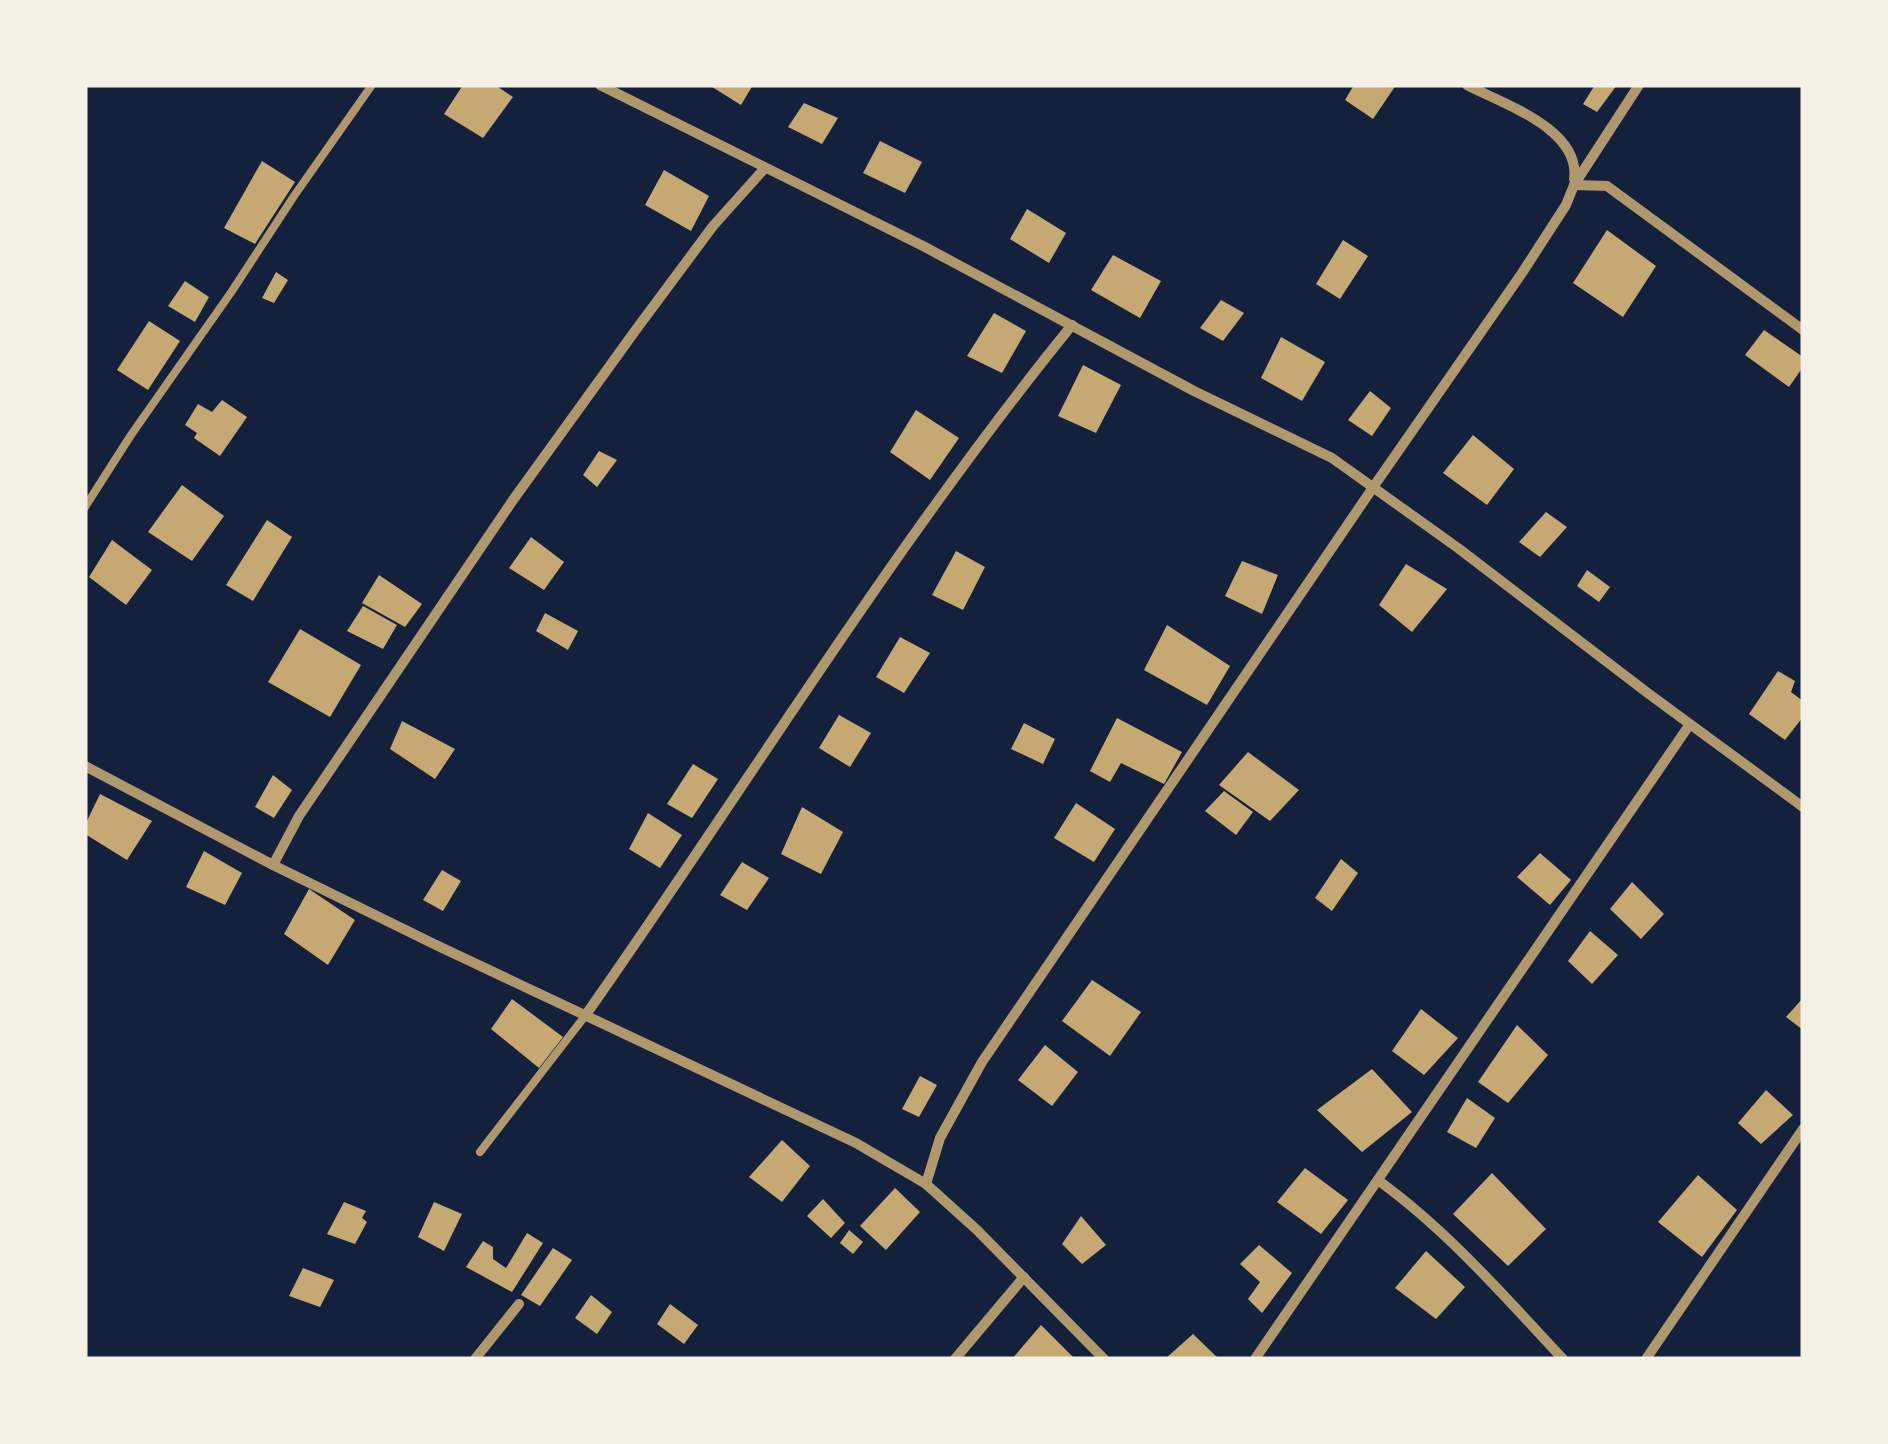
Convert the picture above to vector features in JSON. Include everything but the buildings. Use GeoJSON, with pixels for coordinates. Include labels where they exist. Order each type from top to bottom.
{"type":"FeatureCollection","features":[{"type":"Feature","properties":{"kind":"street"},"geometry":{"type":"LineString","coordinates":[[600,85],[923,246],[1194,391],[1332,458],[1803,807]]}},
{"type":"Feature","properties":{"kind":"street"},"geometry":{"type":"LineString","coordinates":[[1467,85],[1554,132],[1572,152],[1576,166],[1574,185]]}},
{"type":"Feature","properties":{"kind":"street"},"geometry":{"type":"LineString","coordinates":[[926,1184],[940,1138],[982,1062],[1522,272],[1639,85]]}},
{"type":"Feature","properties":{"kind":"street"},"geometry":{"type":"LineString","coordinates":[[273,865],[299,816],[513,500],[712,226],[764,168]]}},
{"type":"Feature","properties":{"kind":"street"},"geometry":{"type":"LineString","coordinates":[[1574,185],[1607,186],[1803,330]]}},
{"type":"Feature","properties":{"kind":"street"},"geometry":{"type":"LineString","coordinates":[[585,1016],[810,683],[1002,410],[1072,326]]}},
{"type":"Feature","properties":{"kind":"street"},"geometry":{"type":"LineString","coordinates":[[1255,1359],[1690,724]]}},
{"type":"Feature","properties":{"kind":"street"},"geometry":{"type":"LineString","coordinates":[[85,766],[273,865],[856,1143],[926,1184],[1104,1359]]}},
{"type":"Feature","properties":{"kind":"street"},"geometry":{"type":"LineString","coordinates":[[1646,1359],[1803,1129]]}},
{"type":"Feature","properties":{"kind":"street"},"geometry":{"type":"LineString","coordinates":[[1379,1181],[1470,1258],[1563,1359]]}},
{"type":"Feature","properties":{"kind":"street"},"geometry":{"type":"LineString","coordinates":[[955,1359],[1024,1277]]}},
{"type":"Feature","properties":{"kind":"street"},"geometry":{"type":"LineString","coordinates":[[475,1359],[519,1304]]}},
{"type":"Feature","properties":{"kind":"lane"},"geometry":{"type":"LineString","coordinates":[[85,507],[131,434],[372,85]]}},
{"type":"Feature","properties":{"kind":"lane"},"geometry":{"type":"LineString","coordinates":[[480,1152],[585,1016]]}}]}
